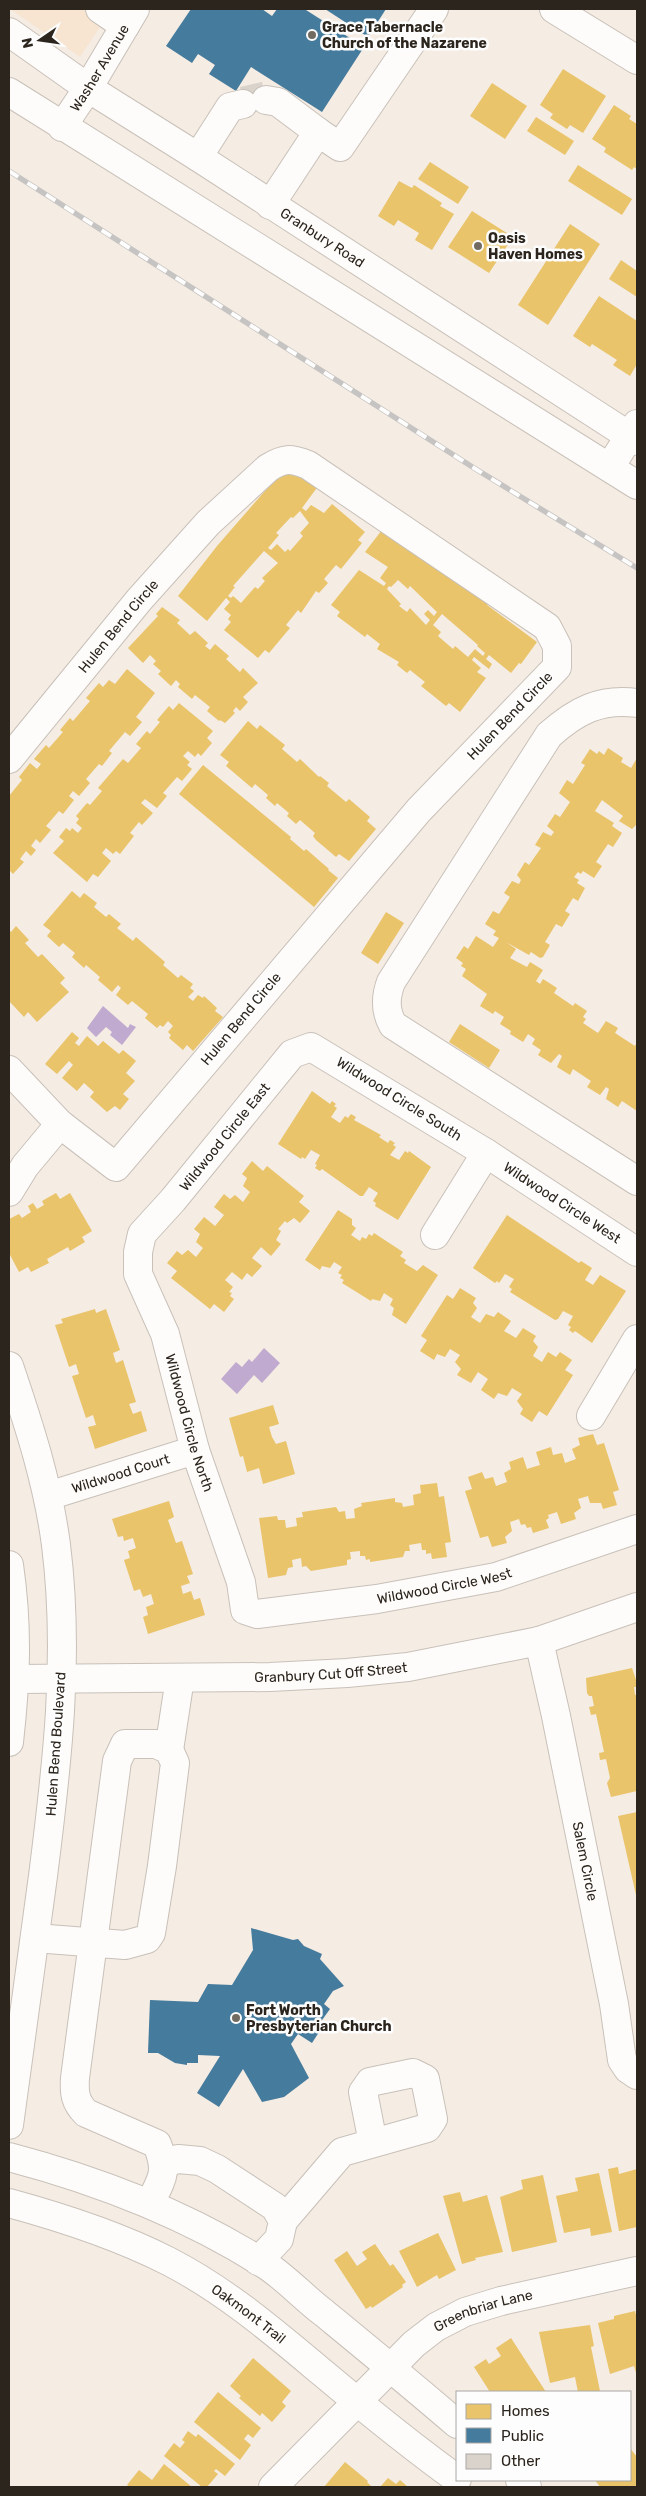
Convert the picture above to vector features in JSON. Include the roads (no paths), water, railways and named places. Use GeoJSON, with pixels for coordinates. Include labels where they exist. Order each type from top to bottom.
{"type":"FeatureCollection","features":[{"type":"Feature","properties":{"kind":"street"},"geometry":{"type":"LineString","coordinates":[[100,9],[130,17]]}},
{"type":"Feature","properties":{"kind":"street"},"geometry":{"type":"LineString","coordinates":[[198,157],[230,107],[254,102],[278,102],[340,147],[434,9]]}},
{"type":"Feature","properties":{"kind":"street"},"geometry":{"type":"LineString","coordinates":[[554,9],[637,60]]}},
{"type":"Feature","properties":{"kind":"street","name":"Washer Avenue"},"geometry":{"type":"LineString","coordinates":[[62,127],[88,88],[130,17]]}},
{"type":"Feature","properties":{"kind":"street","name":"Granbury Road"},"geometry":{"type":"LineString","coordinates":[[9,32],[88,88],[270,205],[635,434]]}},
{"type":"Feature","properties":{"kind":"street"},"geometry":{"type":"LineString","coordinates":[[9,92],[62,127],[637,485]]}},
{"type":"Feature","properties":{"kind":"street"},"geometry":{"type":"LineString","coordinates":[[270,205],[318,132]]}},
{"type":"Feature","properties":{"kind":"street"},"geometry":{"type":"LineString","coordinates":[[610,467],[635,434]]}},
{"type":"Feature","properties":{"kind":"street","name":"Hulen Bend Circle"},"geometry":{"type":"LineString","coordinates":[[9,759],[139,600],[208,523],[276,462],[292,459],[308,465],[546,627],[557,646],[558,667],[419,810],[116,1166],[60,1124],[9,1070]]}},
{"type":"Feature","properties":{"kind":"street"},"geometry":{"type":"LineString","coordinates":[[637,703],[608,703],[588,708],[569,717],[549,735],[391,982],[386,996],[388,1016],[394,1025],[637,1181]]}},
{"type":"Feature","properties":{"kind":"street","name":"Wildwood Circle South"},"geometry":{"type":"LineString","coordinates":[[311,1047],[486,1153]]}},
{"type":"Feature","properties":{"kind":"street","name":"Wildwood Circle East"},"geometry":{"type":"LineString","coordinates":[[142,1234],[174,1200],[292,1054],[311,1047]]}},
{"type":"Feature","properties":{"kind":"street"},"geometry":{"type":"LineString","coordinates":[[9,1192],[17,1170],[60,1124]]}},
{"type":"Feature","properties":{"kind":"street"},"geometry":{"type":"LineString","coordinates":[[435,1236],[486,1153]]}},
{"type":"Feature","properties":{"kind":"street","name":"Wildwood Circle West"},"geometry":{"type":"LineString","coordinates":[[486,1153],[637,1252]]}},
{"type":"Feature","properties":{"kind":"street","name":"Wildwood Circle North"},"geometry":{"type":"LineString","coordinates":[[142,1234],[138,1252],[138,1274],[165,1334],[195,1450],[241,1582],[245,1610]]}},
{"type":"Feature","properties":{"kind":"street"},"geometry":{"type":"LineString","coordinates":[[591,1416],[637,1339]]}},
{"type":"Feature","properties":{"kind":"street","name":"Hulen Bend Boulevard"},"geometry":{"type":"LineString","coordinates":[[9,1366],[48,1496],[60,1594],[62,1679],[56,1769],[9,2125]]}},
{"type":"Feature","properties":{"kind":"street","name":"Wildwood Court"},"geometry":{"type":"LineString","coordinates":[[48,1496],[195,1450]]}},
{"type":"Feature","properties":{"kind":"street","name":"Wildwood Circle West"},"geometry":{"type":"LineString","coordinates":[[245,1610],[257,1614],[376,1599],[496,1577],[637,1529]]}},
{"type":"Feature","properties":{"kind":"street"},"geometry":{"type":"LineString","coordinates":[[9,1564],[16,1633],[16,1679],[9,1742]]}},
{"type":"Feature","properties":{"kind":"street","name":"Granbury Cut Off Street"},"geometry":{"type":"LineString","coordinates":[[16,1679],[308,1675],[408,1667],[539,1641],[637,1607]]}},
{"type":"Feature","properties":{"kind":"street","name":"Salem Circle"},"geometry":{"type":"LineString","coordinates":[[539,1641],[610,1984],[622,2060],[628,2069],[637,2075]]}},
{"type":"Feature","properties":{"kind":"street"},"geometry":{"type":"LineString","coordinates":[[35,1938],[136,1943],[147,1939],[152,1933],[175,1763],[169,1750],[180,1678]]}},
{"type":"Feature","properties":{"kind":"street"},"geometry":{"type":"LineString","coordinates":[[150,2203],[160,2181],[164,2163],[157,2144],[86,2113],[79,2106],[74,2095],[92,1942],[120,1752],[125,1744],[138,1742],[156,1744],[169,1750]]}},
{"type":"Feature","properties":{"kind":"street"},"geometry":{"type":"LineString","coordinates":[[258,2260],[279,2239],[283,2221],[342,2152],[373,2143]]}},
{"type":"Feature","properties":{"kind":"street"},"geometry":{"type":"LineString","coordinates":[[9,2158],[56,2170],[150,2203],[197,2225],[258,2260],[391,2367],[456,2423]]}},
{"type":"Feature","properties":{"kind":"street"},"geometry":{"type":"LineString","coordinates":[[164,2163],[178,2160],[200,2161],[233,2179],[275,2207],[283,2221]]}},
{"type":"Feature","properties":{"kind":"street","name":"Oakmont Trail"},"geometry":{"type":"LineString","coordinates":[[9,2203],[68,2219],[169,2262],[216,2290],[278,2336],[357,2402],[456,2478]]}},
{"type":"Feature","properties":{"kind":"street","name":"Greenbriar Lane"},"geometry":{"type":"LineString","coordinates":[[273,2487],[414,2344],[436,2327],[465,2312],[501,2301],[637,2271]]}},
{"type":"Feature","properties":{"kind":"railway"},"geometry":{"type":"LineString","coordinates":[[9,171],[474,468],[637,568]]}},
{"type":"Feature","properties":{"kind":"place","name":"Grace Tabernacle Church of the Nazarene"},"geometry":{"type":"Point","coordinates":[312,35]}},
{"type":"Feature","properties":{"kind":"place","name":"Oasis Haven Homes"},"geometry":{"type":"Point","coordinates":[478,246]}},
{"type":"Feature","properties":{"kind":"place","name":"Fort Worth Presbyterian Church"},"geometry":{"type":"Point","coordinates":[236,2018]}}]}
